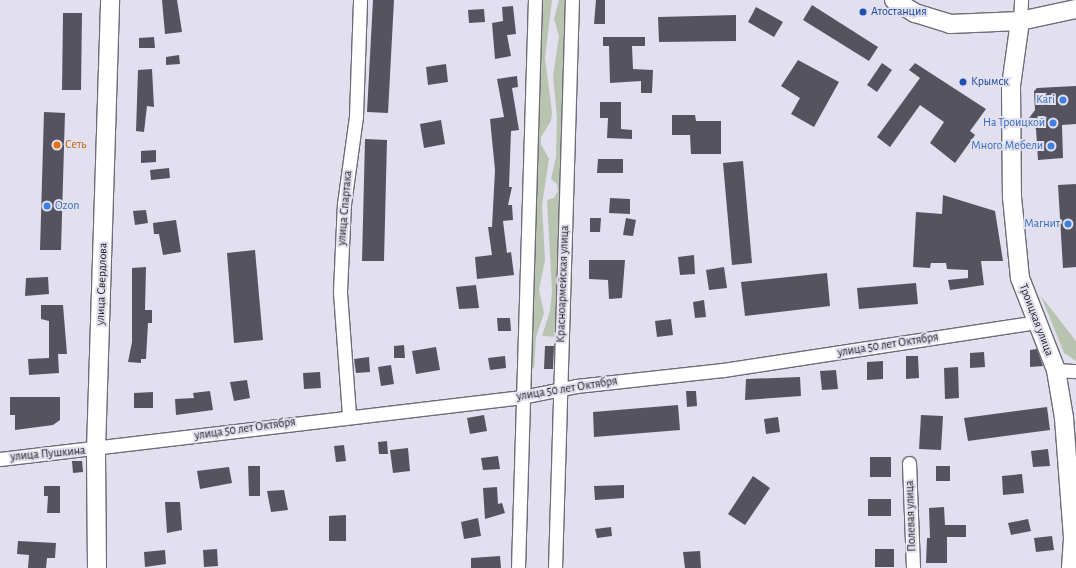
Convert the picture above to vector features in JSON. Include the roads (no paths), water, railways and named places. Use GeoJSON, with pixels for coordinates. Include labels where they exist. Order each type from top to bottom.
{"type":"FeatureCollection","features":[{"type":"Feature","properties":{"kind":"main road","name":"улица Свердлова"},"geometry":{"type":"LineString","coordinates":[[97,568],[96,450],[110,0]]}},
{"type":"Feature","properties":{"kind":"main road"},"geometry":{"type":"LineString","coordinates":[[894,0],[915,13],[950,24],[1020,21],[1068,10]]}},
{"type":"Feature","properties":{"kind":"main road","name":"Троицкая улица"},"geometry":{"type":"LineString","coordinates":[[1020,21],[1011,86],[1012,197],[1020,278],[1056,370],[1064,418],[1074,539],[1071,568]]}},
{"type":"Feature","properties":{"kind":"street","name":"улица Спартака"},"geometry":{"type":"LineString","coordinates":[[349,415],[340,279],[344,204],[356,116],[360,0]]}},
{"type":"Feature","properties":{"kind":"street"},"geometry":{"type":"LineString","coordinates":[[518,568],[535,0]]}},
{"type":"Feature","properties":{"kind":"street","name":"Красноармейская улица"},"geometry":{"type":"LineString","coordinates":[[555,568],[572,0]]}},
{"type":"Feature","properties":{"kind":"street","name":"Троицкая улица"},"geometry":{"type":"LineString","coordinates":[[1020,21],[1021,0]]}},
{"type":"Feature","properties":{"kind":"street","name":"улица 50 лет Октября"},"geometry":{"type":"LineString","coordinates":[[96,450],[349,415],[522,397],[560,389],[723,370],[1036,322]]}},
{"type":"Feature","properties":{"kind":"street"},"geometry":{"type":"LineString","coordinates":[[1056,370],[1076,371]]}},
{"type":"Feature","properties":{"kind":"street","name":"улица Пушкина"},"geometry":{"type":"LineString","coordinates":[[0,459],[96,450]]}},
{"type":"Feature","properties":{"kind":"street","name":"Полевая улица"},"geometry":{"type":"LineString","coordinates":[[909,464],[913,568]]}},
{"type":"Feature","properties":{"kind":"place","name":"Атостанция"},"geometry":{"type":"Point","coordinates":[863,12]}},
{"type":"Feature","properties":{"kind":"place","name":"Крымск"},"geometry":{"type":"Point","coordinates":[963,82]}},
{"type":"Feature","properties":{"kind":"place","name":"Kari"},"geometry":{"type":"Point","coordinates":[1063,100]}},
{"type":"Feature","properties":{"kind":"place","name":"На Троицкой"},"geometry":{"type":"Point","coordinates":[1053,123]}},
{"type":"Feature","properties":{"kind":"place","name":"Сеть"},"geometry":{"type":"Point","coordinates":[57,145]}},
{"type":"Feature","properties":{"kind":"place","name":"Много Мебели"},"geometry":{"type":"Point","coordinates":[1051,146]}},
{"type":"Feature","properties":{"kind":"place","name":"Ozon"},"geometry":{"type":"Point","coordinates":[47,206]}},
{"type":"Feature","properties":{"kind":"place","name":"Магнит"},"geometry":{"type":"Point","coordinates":[1068,224]}}]}
